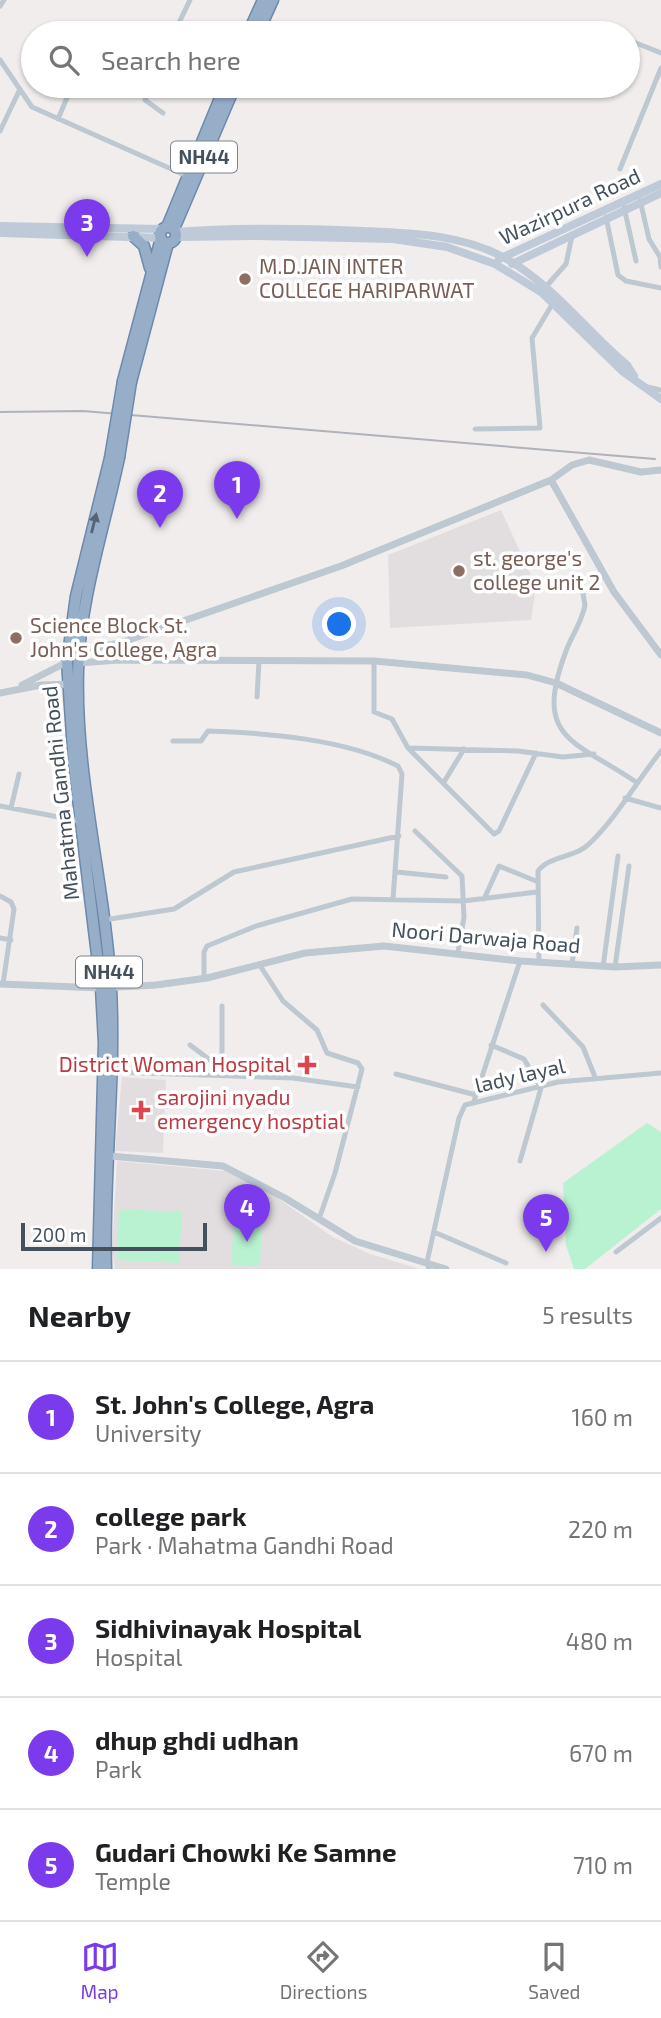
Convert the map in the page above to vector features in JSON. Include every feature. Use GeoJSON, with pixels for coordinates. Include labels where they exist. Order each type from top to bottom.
{"type":"FeatureCollection","features":[{"type":"Feature","properties":{"kind":"highway"},"geometry":{"type":"LineString","coordinates":[[253,21],[263,0]]}},
{"type":"Feature","properties":{"kind":"highway"},"geometry":{"type":"LineString","coordinates":[[263,21],[273,0]]}},
{"type":"Feature","properties":{"kind":"highway","name":"Mahatma Gandhi Road"},"geometry":{"type":"LineString","coordinates":[[127,381],[187,176],[220,98]]}},
{"type":"Feature","properties":{"kind":"highway","name":"Mahatma Gandhi Road"},"geometry":{"type":"LineString","coordinates":[[73,662],[79,651],[86,597],[150,272],[230,98]]}},
{"type":"Feature","properties":{"kind":"highway"},"geometry":{"type":"LineString","coordinates":[[133,236],[147,252],[150,272]]}},
{"type":"Feature","properties":{"kind":"highway","name":"Mahatma Gandhi Road"},"geometry":{"type":"LineString","coordinates":[[98,1269],[106,988],[80,821],[73,662],[76,596],[115,458]]}},
{"type":"Feature","properties":{"kind":"highway","name":"Mahatma Gandhi Road"},"geometry":{"type":"LineString","coordinates":[[73,683],[104,920],[113,1072],[106,1269]]}},
{"type":"Feature","properties":{"kind":"main road","name":"Wazirpura Road"},"geometry":{"type":"LineString","coordinates":[[495,264],[502,256],[623,205],[661,184]]}},
{"type":"Feature","properties":{"kind":"main road","name":"Wazirpura Road"},"geometry":{"type":"LineString","coordinates":[[639,197],[661,193]]}},
{"type":"Feature","properties":{"kind":"main road","name":"Wazirpura Road"},"geometry":{"type":"LineString","coordinates":[[510,267],[606,217],[623,205]]}},
{"type":"Feature","properties":{"kind":"main road"},"geometry":{"type":"LineString","coordinates":[[0,226],[133,236],[244,227],[427,234],[502,256],[510,267],[543,289],[627,365],[636,379]]}},
{"type":"Feature","properties":{"kind":"main road"},"geometry":{"type":"LineString","coordinates":[[0,233],[48,229],[424,242],[510,267]]}},
{"type":"Feature","properties":{"kind":"main road"},"geometry":{"type":"LineString","coordinates":[[543,289],[553,303],[613,363],[661,399]]}},
{"type":"Feature","properties":{"kind":"street"},"geometry":{"type":"LineString","coordinates":[[0,6],[4,0]]}},
{"type":"Feature","properties":{"kind":"street"},"geometry":{"type":"LineString","coordinates":[[180,21],[190,0]]}},
{"type":"Feature","properties":{"kind":"street"},"geometry":{"type":"LineString","coordinates":[[640,45],[661,53]]}},
{"type":"Feature","properties":{"kind":"street"},"geometry":{"type":"LineString","coordinates":[[0,60],[20,89],[0,131]]}},
{"type":"Feature","properties":{"kind":"street"},"geometry":{"type":"LineString","coordinates":[[620,169],[661,68]]}},
{"type":"Feature","properties":{"kind":"street"},"geometry":{"type":"LineString","coordinates":[[26,98],[33,107],[187,176]]}},
{"type":"Feature","properties":{"kind":"street"},"geometry":{"type":"LineString","coordinates":[[58,119],[67,98]]}},
{"type":"Feature","properties":{"kind":"street"},"geometry":{"type":"LineString","coordinates":[[146,98],[163,113]]}},
{"type":"Feature","properties":{"kind":"street"},"geometry":{"type":"LineString","coordinates":[[639,197],[649,239],[660,257],[661,267]]}},
{"type":"Feature","properties":{"kind":"street"},"geometry":{"type":"LineString","coordinates":[[623,205],[636,261]]}},
{"type":"Feature","properties":{"kind":"street"},"geometry":{"type":"LineString","coordinates":[[606,217],[618,275],[626,281],[661,288]]}},
{"type":"Feature","properties":{"kind":"street"},"geometry":{"type":"LineString","coordinates":[[543,289],[566,264],[573,235]]}},
{"type":"Feature","properties":{"kind":"street"},"geometry":{"type":"LineString","coordinates":[[475,429],[531,431],[540,428],[532,338],[553,303]]}},
{"type":"Feature","properties":{"kind":"street"},"geometry":{"type":"LineString","coordinates":[[644,386],[661,390]]}},
{"type":"Feature","properties":{"kind":"street"},"geometry":{"type":"LineString","coordinates":[[79,651],[204,616],[341,566],[551,480],[572,465],[589,460],[641,472],[661,470]]}},
{"type":"Feature","properties":{"kind":"street"},"geometry":{"type":"LineString","coordinates":[[551,480],[614,592],[661,655]]}},
{"type":"Feature","properties":{"kind":"street"},"geometry":{"type":"LineString","coordinates":[[572,578],[583,594],[585,606],[556,683],[554,712],[560,731],[636,782]]}},
{"type":"Feature","properties":{"kind":"street"},"geometry":{"type":"LineString","coordinates":[[103,646],[107,661]]}},
{"type":"Feature","properties":{"kind":"street"},"geometry":{"type":"LineString","coordinates":[[257,697],[259,661]]}},
{"type":"Feature","properties":{"kind":"street"},"geometry":{"type":"LineString","coordinates":[[0,693],[73,662],[374,662],[527,676],[556,683],[661,733]]}},
{"type":"Feature","properties":{"kind":"street"},"geometry":{"type":"LineString","coordinates":[[374,662],[373,710],[392,719],[408,748],[496,834],[536,753]]}},
{"type":"Feature","properties":{"kind":"street"},"geometry":{"type":"LineString","coordinates":[[15,688],[73,683]]}},
{"type":"Feature","properties":{"kind":"street"},"geometry":{"type":"LineString","coordinates":[[173,741],[201,741],[208,731],[270,735],[312,741],[393,764],[402,774],[393,899]]}},
{"type":"Feature","properties":{"kind":"street"},"geometry":{"type":"LineString","coordinates":[[408,748],[536,753],[563,757],[594,754]]}},
{"type":"Feature","properties":{"kind":"street"},"geometry":{"type":"LineString","coordinates":[[444,782],[464,749]]}},
{"type":"Feature","properties":{"kind":"street"},"geometry":{"type":"LineString","coordinates":[[539,963],[536,881],[542,865],[575,854],[592,842],[661,751]]}},
{"type":"Feature","properties":{"kind":"street"},"geometry":{"type":"LineString","coordinates":[[10,808],[19,774]]}},
{"type":"Feature","properties":{"kind":"street"},"geometry":{"type":"LineString","coordinates":[[625,798],[661,808]]}},
{"type":"Feature","properties":{"kind":"street"},"geometry":{"type":"LineString","coordinates":[[0,806],[80,821]]}},
{"type":"Feature","properties":{"kind":"street"},"geometry":{"type":"LineString","coordinates":[[415,831],[462,876],[463,901],[458,952]]}},
{"type":"Feature","properties":{"kind":"street"},"geometry":{"type":"LineString","coordinates":[[104,920],[174,909],[234,872],[399,836]]}},
{"type":"Feature","properties":{"kind":"street"},"geometry":{"type":"LineString","coordinates":[[603,967],[618,856]]}},
{"type":"Feature","properties":{"kind":"street"},"geometry":{"type":"LineString","coordinates":[[484,898],[499,866],[536,881]]}},
{"type":"Feature","properties":{"kind":"street"},"geometry":{"type":"LineString","coordinates":[[615,967],[629,866]]}},
{"type":"Feature","properties":{"kind":"street"},"geometry":{"type":"LineString","coordinates":[[396,872],[446,877]]}},
{"type":"Feature","properties":{"kind":"street"},"geometry":{"type":"LineString","coordinates":[[204,979],[207,946],[256,926],[286,920],[342,901],[463,901],[537,892]]}},
{"type":"Feature","properties":{"kind":"street"},"geometry":{"type":"LineString","coordinates":[[0,896],[11,902],[14,909],[2,984]]}},
{"type":"Feature","properties":{"kind":"street"},"geometry":{"type":"LineString","coordinates":[[572,964],[577,928]]}},
{"type":"Feature","properties":{"kind":"street"},"geometry":{"type":"LineString","coordinates":[[0,938],[11,940]]}},
{"type":"Feature","properties":{"kind":"street","name":"Noori Darwaja Road"},"geometry":{"type":"LineString","coordinates":[[2,984],[106,988],[204,979],[305,953],[363,946],[406,946],[539,963],[603,967],[661,965]]}},
{"type":"Feature","properties":{"kind":"street"},"geometry":{"type":"LineString","coordinates":[[396,1074],[475,1098],[520,961]]}},
{"type":"Feature","properties":{"kind":"street"},"geometry":{"type":"LineString","coordinates":[[259,964],[283,1001],[317,1030],[327,1053],[361,1066],[335,1173],[319,1219]]}},
{"type":"Feature","properties":{"kind":"street"},"geometry":{"type":"LineString","coordinates":[[543,1005],[578,1040],[595,1077]]}},
{"type":"Feature","properties":{"kind":"street"},"geometry":{"type":"LineString","coordinates":[[222,1006],[223,1072]]}},
{"type":"Feature","properties":{"kind":"street"},"geometry":{"type":"LineString","coordinates":[[190,1045],[223,1072]]}},
{"type":"Feature","properties":{"kind":"street"},"geometry":{"type":"LineString","coordinates":[[491,1045],[524,1059],[541,1088],[520,1161]]}},
{"type":"Feature","properties":{"kind":"street"},"geometry":{"type":"LineString","coordinates":[[113,1072],[223,1072],[358,1087]]}},
{"type":"Feature","properties":{"kind":"street","name":"lady layal"},"geometry":{"type":"LineString","coordinates":[[428,1266],[461,1111],[475,1098],[595,1077],[661,1073]]}},
{"type":"Feature","properties":{"kind":"street"},"geometry":{"type":"LineString","coordinates":[[110,1156],[199,1161],[239,1171],[355,1241],[428,1266],[446,1269]]}},
{"type":"Feature","properties":{"kind":"street"},"geometry":{"type":"LineString","coordinates":[[616,1252],[661,1218]]}},
{"type":"Feature","properties":{"kind":"street"},"geometry":{"type":"LineString","coordinates":[[434,1232],[506,1264]]}},
{"type":"Feature","properties":{"kind":"shaded area","name":"st. george's college unit 2"},"geometry":{"type":"Polygon","coordinates":[[[501,510],[536,586],[531,620],[390,628],[388,555],[501,510]]]}},
{"type":"Feature","properties":{"kind":"shaded area"},"geometry":{"type":"Polygon","coordinates":[[[122,1077],[166,1080],[163,1153],[115,1151],[122,1077]]]}},
{"type":"Feature","properties":{"kind":"shaded area"},"geometry":{"type":"Polygon","coordinates":[[[117,1161],[225,1171],[273,1195],[333,1237],[370,1254],[420,1269],[115,1269],[112,1251],[117,1161]]]}},
{"type":"Feature","properties":{"kind":"green space"},"geometry":{"type":"Polygon","coordinates":[[[647,1123],[661,1132],[661,1209],[585,1269],[574,1269],[566,1245],[563,1183],[647,1123]]]}},
{"type":"Feature","properties":{"kind":"green space"},"geometry":{"type":"Polygon","coordinates":[[[119,1209],[182,1212],[179,1263],[117,1260],[119,1209]]]}},
{"type":"Feature","properties":{"kind":"green space"},"geometry":{"type":"Polygon","coordinates":[[[234,1218],[262,1220],[260,1266],[231,1265],[234,1218]]]}},
{"type":"Feature","properties":{"kind":"railway"},"geometry":{"type":"LineString","coordinates":[[0,412],[83,411],[655,459]]}},
{"type":"Feature","properties":{"kind":"place","name":"Sidhivinayak Hospital"},"geometry":{"type":"Point","coordinates":[87,257]}},
{"type":"Feature","properties":{"kind":"place","name":"M.D.JAIN INTER COLLEGE HARIPARWAT"},"geometry":{"type":"Point","coordinates":[245,279]}},
{"type":"Feature","properties":{"kind":"place","name":"St. John's College, Agra"},"geometry":{"type":"Point","coordinates":[237,519]}},
{"type":"Feature","properties":{"kind":"place","name":"college park"},"geometry":{"type":"Point","coordinates":[160,528]}},
{"type":"Feature","properties":{"kind":"place","name":"st. george's college unit 2"},"geometry":{"type":"Point","coordinates":[459,571]}},
{"type":"Feature","properties":{"kind":"place","name":"Science Block St. John's College, Agra"},"geometry":{"type":"Point","coordinates":[16,638]}},
{"type":"Feature","properties":{"kind":"place","name":"District Woman Hospital"},"geometry":{"type":"Point","coordinates":[307,1065]}},
{"type":"Feature","properties":{"kind":"place","name":"sarojini nyadu emergency hosptial"},"geometry":{"type":"Point","coordinates":[141,1110]}},
{"type":"Feature","properties":{"kind":"place","name":"dhup ghdi udhan"},"geometry":{"type":"Point","coordinates":[247,1242]}},
{"type":"Feature","properties":{"kind":"place","name":"Gudari Chowki Ke Samne"},"geometry":{"type":"Point","coordinates":[546,1252]}}]}
